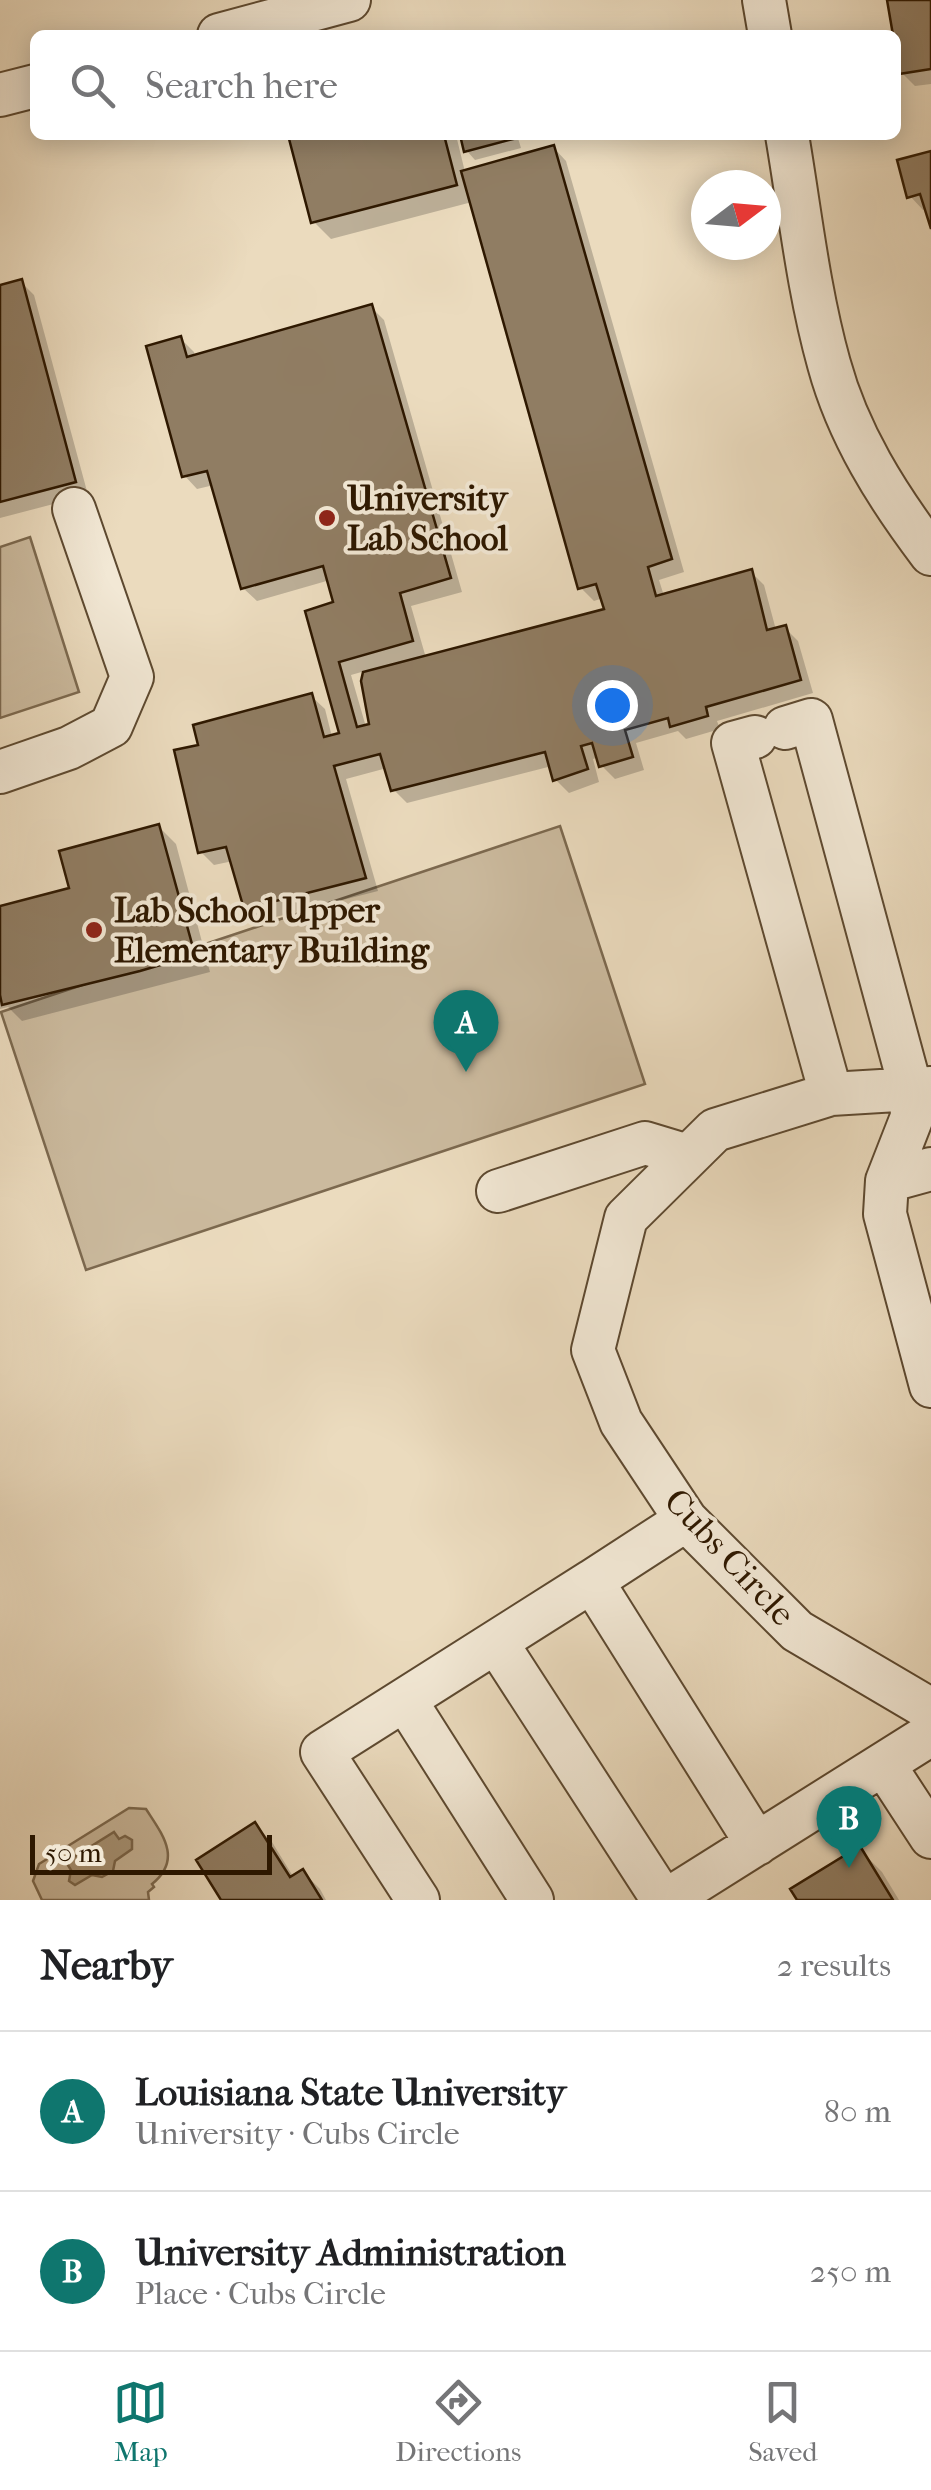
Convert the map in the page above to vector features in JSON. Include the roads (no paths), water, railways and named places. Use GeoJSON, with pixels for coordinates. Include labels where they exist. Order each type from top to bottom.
{"type":"FeatureCollection","features":[{"type":"Feature","properties":{"kind":"street"},"geometry":{"type":"LineString","coordinates":[[238,30],[348,0]]}},
{"type":"Feature","properties":{"kind":"street"},"geometry":{"type":"LineString","coordinates":[[764,0],[769,30]]}},
{"type":"Feature","properties":{"kind":"street"},"geometry":{"type":"LineString","coordinates":[[0,95],[30,87]]}},
{"type":"Feature","properties":{"kind":"street"},"geometry":{"type":"LineString","coordinates":[[788,140],[830,366],[848,418],[882,485],[931,554]]}},
{"type":"Feature","properties":{"kind":"street"},"geometry":{"type":"LineString","coordinates":[[0,772],[68,748],[110,726],[132,677],[74,508]]}},
{"type":"Feature","properties":{"kind":"street"},"geometry":{"type":"LineString","coordinates":[[830,1094],[733,744],[811,720],[921,1089],[887,1181],[885,1214],[931,1386]]}},
{"type":"Feature","properties":{"kind":"street","name":"Cubs Circle"},"geometry":{"type":"LineString","coordinates":[[921,1089],[830,1094],[715,1130],[626,1218],[593,1350],[621,1422],[686,1520],[797,1630],[931,1710]]}},
{"type":"Feature","properties":{"kind":"street"},"geometry":{"type":"LineString","coordinates":[[498,1190],[645,1143],[688,1156]]}},
{"type":"Feature","properties":{"kind":"street"},"geometry":{"type":"LineString","coordinates":[[887,1181],[931,1169]]}},
{"type":"Feature","properties":{"kind":"street"},"geometry":{"type":"LineString","coordinates":[[418,1900],[322,1752],[686,1520]]}},
{"type":"Feature","properties":{"kind":"street"},"geometry":{"type":"LineString","coordinates":[[592,1581],[757,1844]]}},
{"type":"Feature","properties":{"kind":"street"},"geometry":{"type":"LineString","coordinates":[[496,1642],[665,1900],[931,1734]]}},
{"type":"Feature","properties":{"kind":"street"},"geometry":{"type":"LineString","coordinates":[[405,1700],[532,1900]]}},
{"type":"Feature","properties":{"kind":"street"},"geometry":{"type":"LineString","coordinates":[[884,1765],[931,1836]]}},
{"type":"Feature","properties":{"kind":"place","name":"University Lab School"},"geometry":{"type":"Point","coordinates":[327,518]}},
{"type":"Feature","properties":{"kind":"place","name":"Lab School Upper Elementary Building"},"geometry":{"type":"Point","coordinates":[94,930]}},
{"type":"Feature","properties":{"kind":"place","name":"Louisiana State University"},"geometry":{"type":"Point","coordinates":[466,1072]}},
{"type":"Feature","properties":{"kind":"place","name":"University Administration"},"geometry":{"type":"Point","coordinates":[849,1868]}}]}
